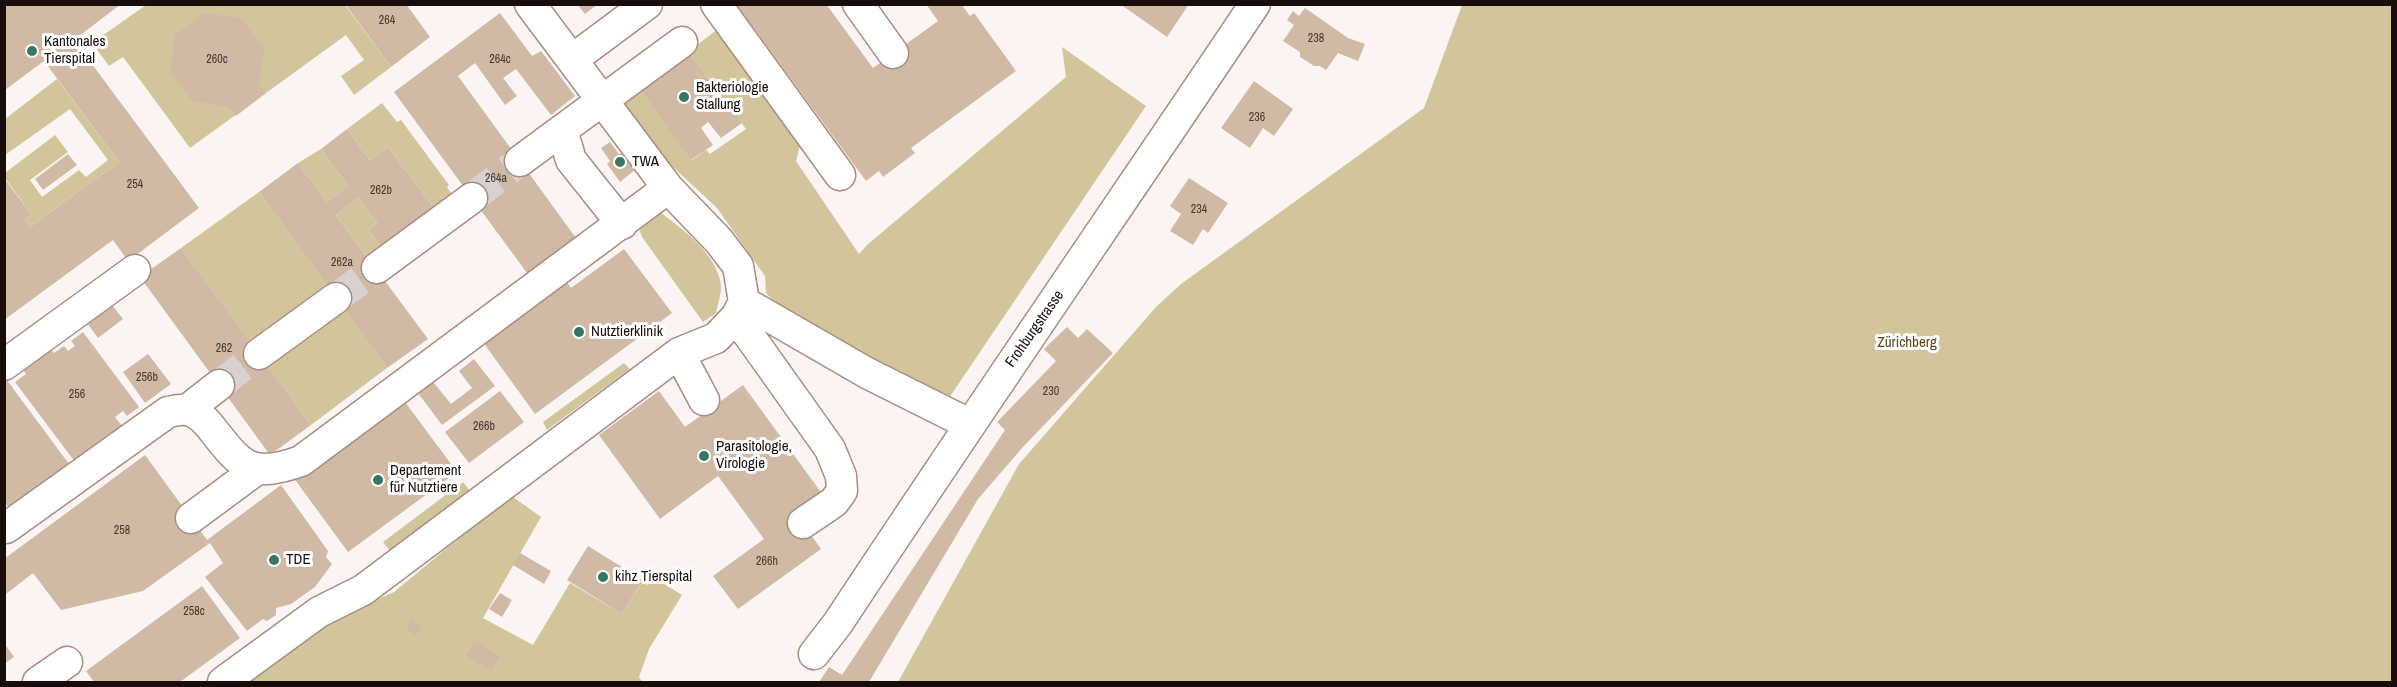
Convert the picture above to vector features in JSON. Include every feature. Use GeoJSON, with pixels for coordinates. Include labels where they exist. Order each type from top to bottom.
{"type":"FeatureCollection","features":[{"type":"Feature","properties":{"kind":"street"},"geometry":{"type":"LineString","coordinates":[[530,4],[668,188],[712,233],[738,267],[740,310],[830,449],[841,476],[842,491],[834,502],[802,523]]}},
{"type":"Feature","properties":{"kind":"street"},"geometry":{"type":"LineString","coordinates":[[573,59],[647,4]]}},
{"type":"Feature","properties":{"kind":"street"},"geometry":{"type":"LineString","coordinates":[[858,4],[893,53]]}},
{"type":"Feature","properties":{"kind":"street","name":"Frohburgstrasse"},"geometry":{"type":"LineString","coordinates":[[814,654],[838,623],[969,424],[1107,225],[1255,4]]}},
{"type":"Feature","properties":{"kind":"street"},"geometry":{"type":"LineString","coordinates":[[724,7],[840,176]]}},
{"type":"Feature","properties":{"kind":"street"},"geometry":{"type":"LineString","coordinates":[[520,160],[682,42]]}},
{"type":"Feature","properties":{"kind":"street"},"geometry":{"type":"LineString","coordinates":[[562,130],[571,160],[622,224]]}},
{"type":"Feature","properties":{"kind":"street"},"geometry":{"type":"LineString","coordinates":[[4,526],[6,528],[168,411],[187,410],[203,417],[236,459],[256,470],[278,470],[301,461],[668,188]]}},
{"type":"Feature","properties":{"kind":"street"},"geometry":{"type":"LineString","coordinates":[[376,268],[471,198]]}},
{"type":"Feature","properties":{"kind":"street"},"geometry":{"type":"LineString","coordinates":[[4,365],[135,270]]}},
{"type":"Feature","properties":{"kind":"street"},"geometry":{"type":"LineString","coordinates":[[259,354],[336,298]]}},
{"type":"Feature","properties":{"kind":"street"},"geometry":{"type":"LineString","coordinates":[[740,310],[969,424]]}},
{"type":"Feature","properties":{"kind":"street"},"geometry":{"type":"LineString","coordinates":[[223,682],[319,612],[363,590],[679,353],[716,339],[740,310]]}},
{"type":"Feature","properties":{"kind":"street"},"geometry":{"type":"LineString","coordinates":[[679,353],[704,400]]}},
{"type":"Feature","properties":{"kind":"street"},"geometry":{"type":"LineString","coordinates":[[187,410],[219,385]]}},
{"type":"Feature","properties":{"kind":"street"},"geometry":{"type":"LineString","coordinates":[[192,518],[256,470]]}},
{"type":"Feature","properties":{"kind":"street"},"geometry":{"type":"LineString","coordinates":[[39,682],[67,662]]}},
{"type":"Feature","properties":{"kind":"green space"},"geometry":{"type":"Polygon","coordinates":[[[146,5],[345,5],[391,67],[354,95],[341,76],[364,60],[346,35],[190,148],[123,57],[109,66],[92,43],[146,5]]]}},
{"type":"Feature","properties":{"kind":"green space","name":"Zürichberg"},"geometry":{"type":"Polygon","coordinates":[[[1462,5],[2392,5],[2392,682],[898,682],[1019,464],[1156,307],[1181,284],[1424,108],[1462,5]]]}},
{"type":"Feature","properties":{"kind":"green space"},"geometry":{"type":"Polygon","coordinates":[[[723,25],[803,134],[796,161],[859,254],[1066,77],[1062,47],[1146,106],[949,398],[897,377],[779,306],[766,293],[765,276],[717,208],[660,155],[620,104],[639,88],[692,160],[706,150],[710,154],[746,129],[688,52],[723,25]]]}},
{"type":"Feature","properties":{"kind":"green space"},"geometry":{"type":"Polygon","coordinates":[[[57,79],[119,162],[30,227],[25,220],[32,215],[5,178],[5,173],[55,135],[68,152],[30,180],[42,197],[79,170],[86,177],[108,160],[70,109],[5,155],[5,119],[57,79]]]}},
{"type":"Feature","properties":{"kind":"green space"},"geometry":{"type":"Polygon","coordinates":[[[382,103],[397,122],[401,120],[449,185],[447,187],[453,196],[435,209],[388,147],[370,160],[347,129],[382,103]]]}},
{"type":"Feature","properties":{"kind":"green space"},"geometry":{"type":"Polygon","coordinates":[[[321,149],[348,186],[327,202],[298,163],[321,149]]]}},
{"type":"Feature","properties":{"kind":"green space"},"geometry":{"type":"Polygon","coordinates":[[[259,192],[329,288],[251,344],[181,248],[259,192]]]}},
{"type":"Feature","properties":{"kind":"green space"},"geometry":{"type":"Polygon","coordinates":[[[358,198],[377,223],[369,230],[382,249],[369,259],[336,215],[358,198]]]}},
{"type":"Feature","properties":{"kind":"green space"},"geometry":{"type":"Polygon","coordinates":[[[657,210],[703,249],[716,269],[721,288],[716,313],[703,322],[642,237],[639,229],[641,218],[657,210]]]}},
{"type":"Feature","properties":{"kind":"green space"},"geometry":{"type":"Polygon","coordinates":[[[343,307],[387,368],[311,425],[266,364],[343,307]]]}},
{"type":"Feature","properties":{"kind":"green space"},"geometry":{"type":"Polygon","coordinates":[[[624,363],[630,369],[547,430],[543,422],[624,363]]]}},
{"type":"Feature","properties":{"kind":"green space"},"geometry":{"type":"Polygon","coordinates":[[[463,482],[471,492],[391,552],[383,542],[463,482]]]}},
{"type":"Feature","properties":{"kind":"green space"},"geometry":{"type":"Polygon","coordinates":[[[513,497],[541,517],[483,618],[533,645],[570,583],[622,614],[642,582],[647,585],[653,577],[682,595],[649,649],[639,677],[642,682],[238,682],[296,641],[394,592],[513,497]]]}},
{"type":"Feature","properties":{"kind":"building"},"geometry":{"type":"Polygon","coordinates":[[[5,4],[121,4],[74,40],[199,208],[128,261],[113,240],[4,320],[4,178],[32,215],[25,220],[30,227],[119,162],[44,61],[5,90],[5,4]]]}},
{"type":"Feature","properties":{"kind":"building"},"geometry":{"type":"Polygon","coordinates":[[[345,4],[406,4],[430,37],[391,67],[345,4]]]}},
{"type":"Feature","properties":{"kind":"building"},"geometry":{"type":"Polygon","coordinates":[[[577,4],[598,4],[585,14],[577,4]]]}},
{"type":"Feature","properties":{"kind":"building"},"geometry":{"type":"Polygon","coordinates":[[[736,4],[826,4],[873,68],[938,21],[926,4],[961,4],[970,16],[974,13],[1016,71],[911,148],[915,153],[883,177],[879,171],[866,181],[736,4]]]}},
{"type":"Feature","properties":{"kind":"building"},"geometry":{"type":"Polygon","coordinates":[[[1120,4],[1189,4],[1167,37],[1120,4]]]}},
{"type":"Feature","properties":{"kind":"building"},"geometry":{"type":"Polygon","coordinates":[[[1305,8],[1348,38],[1365,44],[1358,61],[1338,53],[1326,70],[1300,57],[1300,52],[1283,41],[1294,25],[1287,20],[1293,11],[1299,16],[1305,8]]]}},
{"type":"Feature","properties":{"kind":"building"},"geometry":{"type":"Polygon","coordinates":[[[204,13],[241,18],[264,48],[259,84],[266,93],[236,116],[229,107],[192,101],[170,72],[175,35],[204,13]]]}},
{"type":"Feature","properties":{"kind":"building"},"geometry":{"type":"Polygon","coordinates":[[[500,13],[532,56],[541,51],[575,96],[551,115],[516,69],[503,78],[517,96],[505,105],[475,63],[458,76],[576,238],[527,273],[394,92],[500,13]]]}},
{"type":"Feature","properties":{"kind":"building","name":"Bakteriologie Stallung"},"geometry":{"type":"Polygon","coordinates":[[[688,52],[742,123],[721,138],[708,122],[701,128],[713,145],[691,160],[639,88],[688,52]]]}},
{"type":"Feature","properties":{"kind":"building"},"geometry":{"type":"Polygon","coordinates":[[[1254,81],[1293,109],[1274,136],[1263,128],[1250,148],[1221,128],[1254,81]]]}},
{"type":"Feature","properties":{"kind":"building"},"geometry":{"type":"Polygon","coordinates":[[[347,129],[370,160],[388,147],[435,209],[382,249],[369,230],[377,223],[358,198],[336,215],[428,339],[387,368],[259,192],[298,163],[327,202],[348,186],[321,149],[347,129]]]}},
{"type":"Feature","properties":{"kind":"building","name":"TWA"},"geometry":{"type":"Polygon","coordinates":[[[610,142],[619,154],[623,152],[636,169],[620,182],[607,164],[610,161],[601,148],[610,142]]]}},
{"type":"Feature","properties":{"kind":"building"},"geometry":{"type":"Polygon","coordinates":[[[68,154],[77,165],[43,190],[35,179],[68,154]]]}},
{"type":"Feature","properties":{"kind":"building"},"geometry":{"type":"Polygon","coordinates":[[[1189,178],[1228,203],[1208,233],[1203,229],[1193,245],[1170,231],[1181,214],[1170,206],[1189,178]]]}},
{"type":"Feature","properties":{"kind":"building"},"geometry":{"type":"Polygon","coordinates":[[[181,248],[311,425],[270,455],[140,277],[181,248]]]}},
{"type":"Feature","properties":{"kind":"building","name":"Nutztierklinik"},"geometry":{"type":"Polygon","coordinates":[[[624,249],[672,313],[535,414],[480,338],[564,278],[571,288],[624,249]]]}},
{"type":"Feature","properties":{"kind":"building"},"geometry":{"type":"Polygon","coordinates":[[[112,305],[123,319],[98,338],[87,323],[112,305]]]}},
{"type":"Feature","properties":{"kind":"building"},"geometry":{"type":"Polygon","coordinates":[[[1067,327],[1078,338],[1087,329],[1113,353],[1023,447],[978,499],[869,682],[819,682],[829,667],[842,675],[1005,430],[997,422],[1056,361],[1044,349],[1067,327]]]}},
{"type":"Feature","properties":{"kind":"building"},"geometry":{"type":"Polygon","coordinates":[[[83,332],[139,407],[127,416],[123,411],[115,417],[123,427],[75,462],[15,382],[26,374],[23,370],[50,349],[54,353],[64,346],[68,351],[75,346],[71,341],[83,332]]]}},
{"type":"Feature","properties":{"kind":"building"},"geometry":{"type":"Polygon","coordinates":[[[148,354],[171,384],[145,403],[123,372],[148,354]]]}},
{"type":"Feature","properties":{"kind":"building"},"geometry":{"type":"Polygon","coordinates":[[[474,359],[495,386],[442,425],[415,389],[430,378],[451,404],[472,388],[459,371],[474,359]]]}},
{"type":"Feature","properties":{"kind":"building"},"geometry":{"type":"Polygon","coordinates":[[[6,379],[69,464],[9,508],[4,502],[6,379]]]}},
{"type":"Feature","properties":{"kind":"building","name":"Parasitologie, Virologie"},"geometry":{"type":"Polygon","coordinates":[[[743,385],[823,495],[797,515],[821,549],[738,609],[713,576],[764,539],[718,476],[660,519],[599,435],[659,391],[685,427],[743,385]]]}},
{"type":"Feature","properties":{"kind":"building"},"geometry":{"type":"Polygon","coordinates":[[[500,391],[524,422],[469,463],[445,432],[500,391]]]}},
{"type":"Feature","properties":{"kind":"building","name":"Departement für Nutztiere"},"geometry":{"type":"Polygon","coordinates":[[[402,398],[457,472],[348,552],[293,477],[402,398]]]}},
{"type":"Feature","properties":{"kind":"building"},"geometry":{"type":"Polygon","coordinates":[[[145,455],[207,540],[281,485],[328,551],[326,557],[332,564],[315,587],[291,604],[276,608],[276,615],[267,621],[263,619],[247,631],[205,577],[223,563],[210,543],[143,591],[61,610],[33,573],[6,594],[4,559],[145,455]]]}},
{"type":"Feature","properties":{"kind":"building","name":"kihz Tierspital"},"geometry":{"type":"Polygon","coordinates":[[[588,546],[643,580],[622,614],[567,580],[588,546]]]}},
{"type":"Feature","properties":{"kind":"building"},"geometry":{"type":"Polygon","coordinates":[[[520,553],[551,571],[544,584],[513,565],[520,553]]]}},
{"type":"Feature","properties":{"kind":"building"},"geometry":{"type":"Polygon","coordinates":[[[202,586],[240,638],[180,682],[94,682],[86,671],[202,586]]]}},
{"type":"Feature","properties":{"kind":"building"},"geometry":{"type":"Polygon","coordinates":[[[500,593],[512,600],[502,617],[489,609],[500,593]]]}},
{"type":"Feature","properties":{"kind":"building"},"geometry":{"type":"Polygon","coordinates":[[[412,619],[422,627],[416,635],[406,628],[412,619]]]}},
{"type":"Feature","properties":{"kind":"building"},"geometry":{"type":"Polygon","coordinates":[[[474,641],[500,656],[491,670],[466,656],[474,641]]]}},
{"type":"Feature","properties":{"kind":"building"},"geometry":{"type":"Polygon","coordinates":[[[4,643],[14,657],[4,664],[4,643]]]}},
{"type":"Feature","properties":{"kind":"tunnel"},"geometry":{"type":"LineString","coordinates":[[472,198],[520,161]]}},
{"type":"Feature","properties":{"kind":"tunnel"},"geometry":{"type":"LineString","coordinates":[[336,298],[377,268]]}},
{"type":"Feature","properties":{"kind":"tunnel"},"geometry":{"type":"LineString","coordinates":[[219,385],[259,354]]}},
{"type":"Feature","properties":{"kind":"place","name":"Kantonales Tierspital"},"geometry":{"type":"Point","coordinates":[32,51]}},
{"type":"Feature","properties":{"kind":"place","name":"Bakteriologie Stallung"},"geometry":{"type":"Point","coordinates":[684,97]}},
{"type":"Feature","properties":{"kind":"place","name":"TWA"},"geometry":{"type":"Point","coordinates":[620,162]}},
{"type":"Feature","properties":{"kind":"place","name":"Nutztierklinik"},"geometry":{"type":"Point","coordinates":[579,332]}},
{"type":"Feature","properties":{"kind":"place","name":"Parasitologie, Virologie"},"geometry":{"type":"Point","coordinates":[704,456]}},
{"type":"Feature","properties":{"kind":"place","name":"Departement für Nutztiere"},"geometry":{"type":"Point","coordinates":[378,480]}},
{"type":"Feature","properties":{"kind":"place","name":"TDE"},"geometry":{"type":"Point","coordinates":[274,560]}},
{"type":"Feature","properties":{"kind":"place","name":"kihz Tierspital"},"geometry":{"type":"Point","coordinates":[603,577]}}]}
